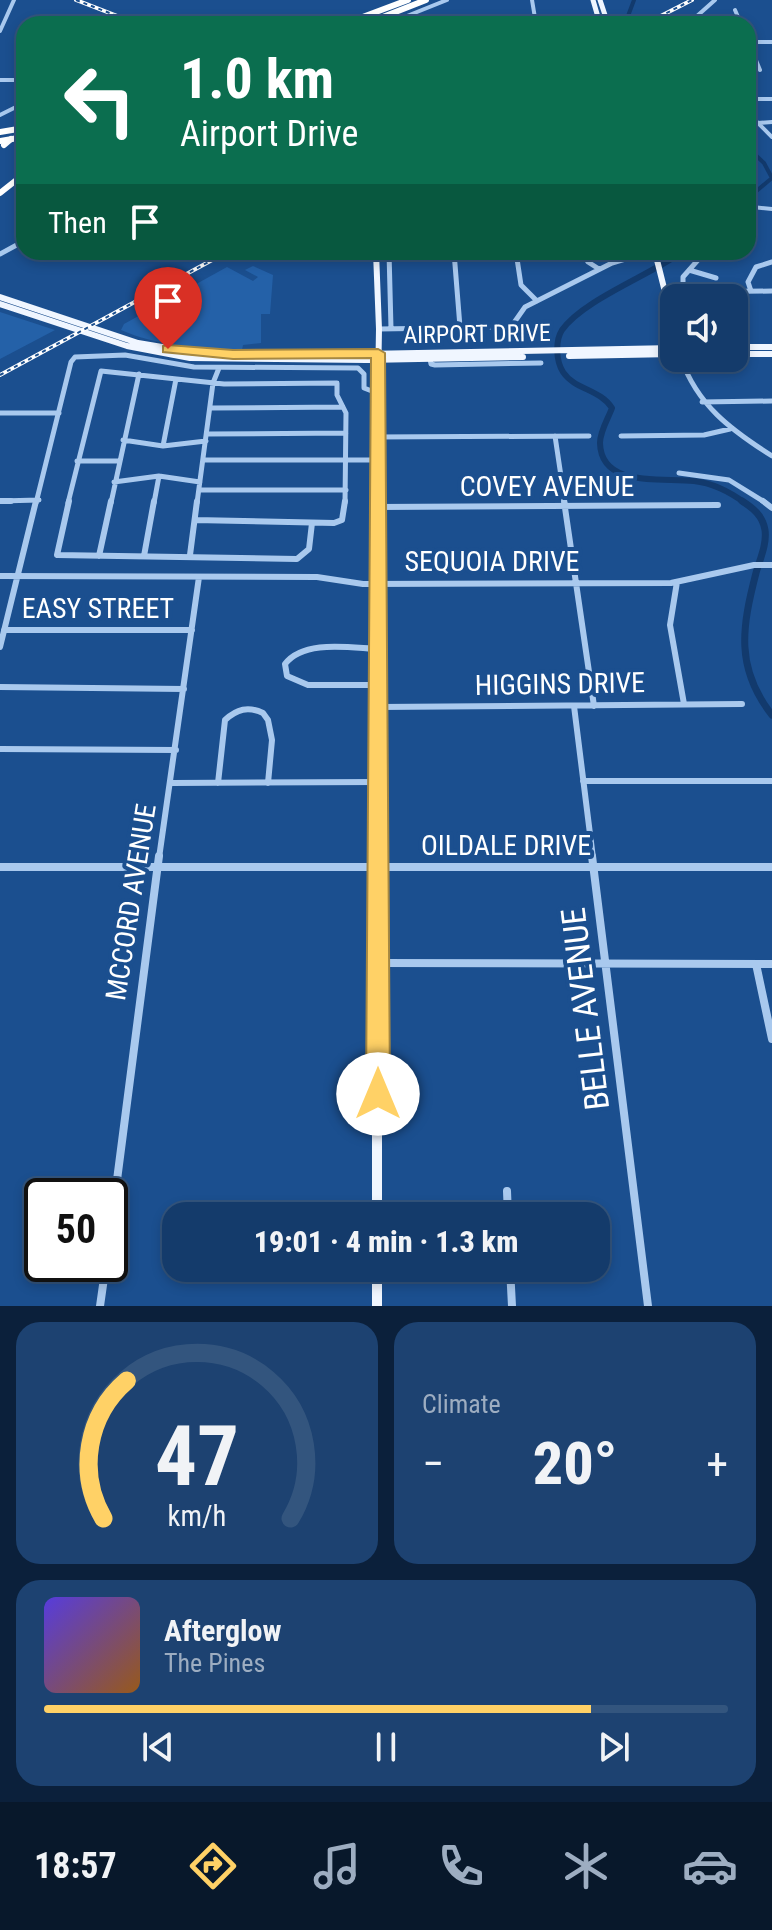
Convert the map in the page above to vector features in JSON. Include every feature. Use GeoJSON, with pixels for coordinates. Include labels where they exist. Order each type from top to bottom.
{"type":"FeatureCollection","features":[{"type":"Feature","properties":{"kind":"highway"},"geometry":{"type":"LineString","coordinates":[[365,16],[408,0]]}},
{"type":"Feature","properties":{"kind":"highway"},"geometry":{"type":"LineString","coordinates":[[385,16],[426,0]]}},
{"type":"Feature","properties":{"kind":"highway"},"geometry":{"type":"LineString","coordinates":[[0,193],[16,180]]}},
{"type":"Feature","properties":{"kind":"main road"},"geometry":{"type":"LineString","coordinates":[[376,260],[379,329],[376,437],[379,649],[377,1202]]}},
{"type":"Feature","properties":{"kind":"main road"},"geometry":{"type":"LineString","coordinates":[[658,260],[663,284]]}},
{"type":"Feature","properties":{"kind":"main road","name":"AIRPORT DRIVE"},"geometry":{"type":"LineString","coordinates":[[0,297],[130,340],[183,351],[430,359],[553,353]]}},
{"type":"Feature","properties":{"kind":"main road","name":"AIRPORT DRIVE"},"geometry":{"type":"LineString","coordinates":[[0,304],[121,344],[174,356],[223,360],[660,354]]}},
{"type":"Feature","properties":{"kind":"main road"},"geometry":{"type":"LineString","coordinates":[[748,347],[772,347]]}},
{"type":"Feature","properties":{"kind":"main road","name":"AIRPORT DRIVE"},"geometry":{"type":"LineString","coordinates":[[563,353],[660,349]]}},
{"type":"Feature","properties":{"kind":"main road"},"geometry":{"type":"LineString","coordinates":[[748,354],[772,354]]}},
{"type":"Feature","properties":{"kind":"main road"},"geometry":{"type":"LineString","coordinates":[[377,1282],[377,1306]]}},
{"type":"Feature","properties":{"kind":"street"},"geometry":{"type":"LineString","coordinates":[[0,31],[14,0]]}},
{"type":"Feature","properties":{"kind":"street"},"geometry":{"type":"LineString","coordinates":[[407,16],[447,0]]}},
{"type":"Feature","properties":{"kind":"street"},"geometry":{"type":"LineString","coordinates":[[696,16],[715,0]]}},
{"type":"Feature","properties":{"kind":"street"},"geometry":{"type":"LineString","coordinates":[[735,10],[738,16]]}},
{"type":"Feature","properties":{"kind":"street"},"geometry":{"type":"LineString","coordinates":[[757,62],[760,70]]}},
{"type":"Feature","properties":{"kind":"street"},"geometry":{"type":"LineString","coordinates":[[758,123],[772,122]]}},
{"type":"Feature","properties":{"kind":"street"},"geometry":{"type":"LineString","coordinates":[[758,123],[772,137]]}},
{"type":"Feature","properties":{"kind":"street"},"geometry":{"type":"LineString","coordinates":[[389,260],[391,328]]}},
{"type":"Feature","properties":{"kind":"street"},"geometry":{"type":"LineString","coordinates":[[455,260],[460,327]]}},
{"type":"Feature","properties":{"kind":"street"},"geometry":{"type":"LineString","coordinates":[[517,260],[521,285],[537,301]]}},
{"type":"Feature","properties":{"kind":"street"},"geometry":{"type":"LineString","coordinates":[[587,260],[599,269]]}},
{"type":"Feature","properties":{"kind":"street"},"geometry":{"type":"LineString","coordinates":[[379,329],[511,327],[520,311],[622,260]]}},
{"type":"Feature","properties":{"kind":"street"},"geometry":{"type":"LineString","coordinates":[[698,260],[683,277],[683,287],[694,292],[772,291]]}},
{"type":"Feature","properties":{"kind":"street"},"geometry":{"type":"LineString","coordinates":[[751,291],[748,282],[756,267],[772,262]]}},
{"type":"Feature","properties":{"kind":"street"},"geometry":{"type":"LineString","coordinates":[[689,270],[716,278]]}},
{"type":"Feature","properties":{"kind":"street"},"geometry":{"type":"LineString","coordinates":[[0,647],[71,362],[75,357],[125,355],[179,365],[219,368],[358,368],[364,374],[364,388],[377,393]]}},
{"type":"Feature","properties":{"kind":"street"},"geometry":{"type":"LineString","coordinates":[[430,359],[431,364],[435,365],[541,363]]}},
{"type":"Feature","properties":{"kind":"street"},"geometry":{"type":"LineString","coordinates":[[190,555],[213,383],[219,368]]}},
{"type":"Feature","properties":{"kind":"street"},"geometry":{"type":"LineString","coordinates":[[312,523],[311,549],[306,556],[297,559],[57,555],[98,374],[107,370],[213,383],[349,383]]}},
{"type":"Feature","properties":{"kind":"street"},"geometry":{"type":"LineString","coordinates":[[686,372],[702,402],[730,429],[770,454]]}},
{"type":"Feature","properties":{"kind":"street"},"geometry":{"type":"LineString","coordinates":[[99,556],[139,374]]}},
{"type":"Feature","properties":{"kind":"street"},"geometry":{"type":"LineString","coordinates":[[163,446],[176,379]]}},
{"type":"Feature","properties":{"kind":"street"},"geometry":{"type":"LineString","coordinates":[[195,520],[312,523],[342,520],[346,490],[346,413],[337,395],[337,383]]}},
{"type":"Feature","properties":{"kind":"street"},"geometry":{"type":"LineString","coordinates":[[702,402],[772,401]]}},
{"type":"Feature","properties":{"kind":"street"},"geometry":{"type":"LineString","coordinates":[[211,408],[343,407]]}},
{"type":"Feature","properties":{"kind":"street"},"geometry":{"type":"LineString","coordinates":[[0,413],[59,413]]}},
{"type":"Feature","properties":{"kind":"street"},"geometry":{"type":"LineString","coordinates":[[621,436],[704,435],[730,429]]}},
{"type":"Feature","properties":{"kind":"street"},"geometry":{"type":"LineString","coordinates":[[123,440],[163,446],[206,437],[346,433]]}},
{"type":"Feature","properties":{"kind":"street"},"geometry":{"type":"LineString","coordinates":[[555,436],[594,706]]}},
{"type":"Feature","properties":{"kind":"street"},"geometry":{"type":"LineString","coordinates":[[376,437],[589,436]]}},
{"type":"Feature","properties":{"kind":"street"},"geometry":{"type":"LineString","coordinates":[[203,460],[376,460]]}},
{"type":"Feature","properties":{"kind":"street"},"geometry":{"type":"LineString","coordinates":[[77,461],[118,461]]}},
{"type":"Feature","properties":{"kind":"street"},"geometry":{"type":"LineString","coordinates":[[679,473],[718,475],[754,491],[772,508]]}},
{"type":"Feature","properties":{"kind":"street"},"geometry":{"type":"LineString","coordinates":[[114,482],[159,476],[200,482]]}},
{"type":"Feature","properties":{"kind":"street"},"geometry":{"type":"LineString","coordinates":[[144,556],[159,476]]}},
{"type":"Feature","properties":{"kind":"street"},"geometry":{"type":"LineString","coordinates":[[199,490],[346,490]]}},
{"type":"Feature","properties":{"kind":"street"},"geometry":{"type":"LineString","coordinates":[[0,501],[39,500]]}},
{"type":"Feature","properties":{"kind":"street","name":"COVEY AVENUE"},"geometry":{"type":"LineString","coordinates":[[377,507],[718,505]]}},
{"type":"Feature","properties":{"kind":"street","name":"SEQUOIA DRIVE"},"geometry":{"type":"LineString","coordinates":[[0,576],[317,577],[378,583],[677,582],[754,565],[769,565]]}},
{"type":"Feature","properties":{"kind":"street","name":"MCCORD AVENUE"},"geometry":{"type":"LineString","coordinates":[[117,1178],[133,1040],[160,868],[199,577]]}},
{"type":"Feature","properties":{"kind":"street"},"geometry":{"type":"LineString","coordinates":[[677,582],[670,625],[684,704]]}},
{"type":"Feature","properties":{"kind":"street","name":"EASY STREET"},"geometry":{"type":"LineString","coordinates":[[4,630],[192,630]]}},
{"type":"Feature","properties":{"kind":"street"},"geometry":{"type":"LineString","coordinates":[[379,649],[301,650],[287,659],[284,668],[287,676],[301,684],[379,685]]}},
{"type":"Feature","properties":{"kind":"street"},"geometry":{"type":"LineString","coordinates":[[0,687],[184,689]]}},
{"type":"Feature","properties":{"kind":"street","name":"HIGGINS DRIVE"},"geometry":{"type":"LineString","coordinates":[[379,707],[742,704]]}},
{"type":"Feature","properties":{"kind":"street","name":"BELLE AVENUE"},"geometry":{"type":"LineString","coordinates":[[574,706],[648,1306]]}},
{"type":"Feature","properties":{"kind":"street"},"geometry":{"type":"LineString","coordinates":[[218,783],[223,725],[229,715],[245,708],[262,712],[270,719],[268,783]]}},
{"type":"Feature","properties":{"kind":"street"},"geometry":{"type":"LineString","coordinates":[[0,749],[176,750]]}},
{"type":"Feature","properties":{"kind":"street"},"geometry":{"type":"LineString","coordinates":[[583,781],[772,781]]}},
{"type":"Feature","properties":{"kind":"street"},"geometry":{"type":"LineString","coordinates":[[172,783],[379,782]]}},
{"type":"Feature","properties":{"kind":"street","name":"OILDALE DRIVE"},"geometry":{"type":"LineString","coordinates":[[0,867],[772,867]]}},
{"type":"Feature","properties":{"kind":"street"},"geometry":{"type":"LineString","coordinates":[[378,963],[772,964]]}},
{"type":"Feature","properties":{"kind":"street"},"geometry":{"type":"LineString","coordinates":[[756,964],[772,1039]]}},
{"type":"Feature","properties":{"kind":"street"},"geometry":{"type":"LineString","coordinates":[[507,1191],[507,1202]]}},
{"type":"Feature","properties":{"kind":"street"},"geometry":{"type":"LineString","coordinates":[[100,1306],[103,1282]]}},
{"type":"Feature","properties":{"kind":"street"},"geometry":{"type":"LineString","coordinates":[[511,1282],[512,1306]]}},
{"type":"Feature","properties":{"kind":"shaded area"},"geometry":{"type":"Polygon","coordinates":[[[253,266],[273,275],[270,314],[261,314],[261,343],[243,345],[242,350],[196,347],[150,340],[121,330],[124,324],[227,267],[253,281],[258,277],[245,270],[253,266]]]}},
{"type":"Feature","properties":{"kind":"shaded area"},"geometry":{"type":"Polygon","coordinates":[[[0,312],[55,330],[0,359],[0,312]]]}},
{"type":"Feature","properties":{"kind":"waterway"},"geometry":{"type":"LineString","coordinates":[[628,16],[634,0]]}},
{"type":"Feature","properties":{"kind":"waterway"},"geometry":{"type":"LineString","coordinates":[[756,156],[772,178],[756,191]]}},
{"type":"Feature","properties":{"kind":"waterway"},"geometry":{"type":"LineString","coordinates":[[670,260],[601,298],[572,319],[560,335],[557,345],[559,362],[568,378],[601,397],[612,408],[600,443],[603,458],[611,468],[636,478],[707,484],[743,502]]}},
{"type":"Feature","properties":{"kind":"waterway"},"geometry":{"type":"LineString","coordinates":[[743,502],[757,513],[765,530],[764,546],[747,611],[747,664],[760,698],[772,715]]}},
{"type":"Feature","properties":{"kind":"railway"},"geometry":{"type":"LineString","coordinates":[[76,0],[117,16]]}},
{"type":"Feature","properties":{"kind":"railway"},"geometry":{"type":"LineString","coordinates":[[661,16],[692,0]]}},
{"type":"Feature","properties":{"kind":"railway"},"geometry":{"type":"LineString","coordinates":[[0,375],[212,260]]}},
{"type":"Feature","properties":{"kind":"route"},"geometry":{"type":"LineString","coordinates":[[168,349],[233,355],[378,353],[378,1094]]}}]}
